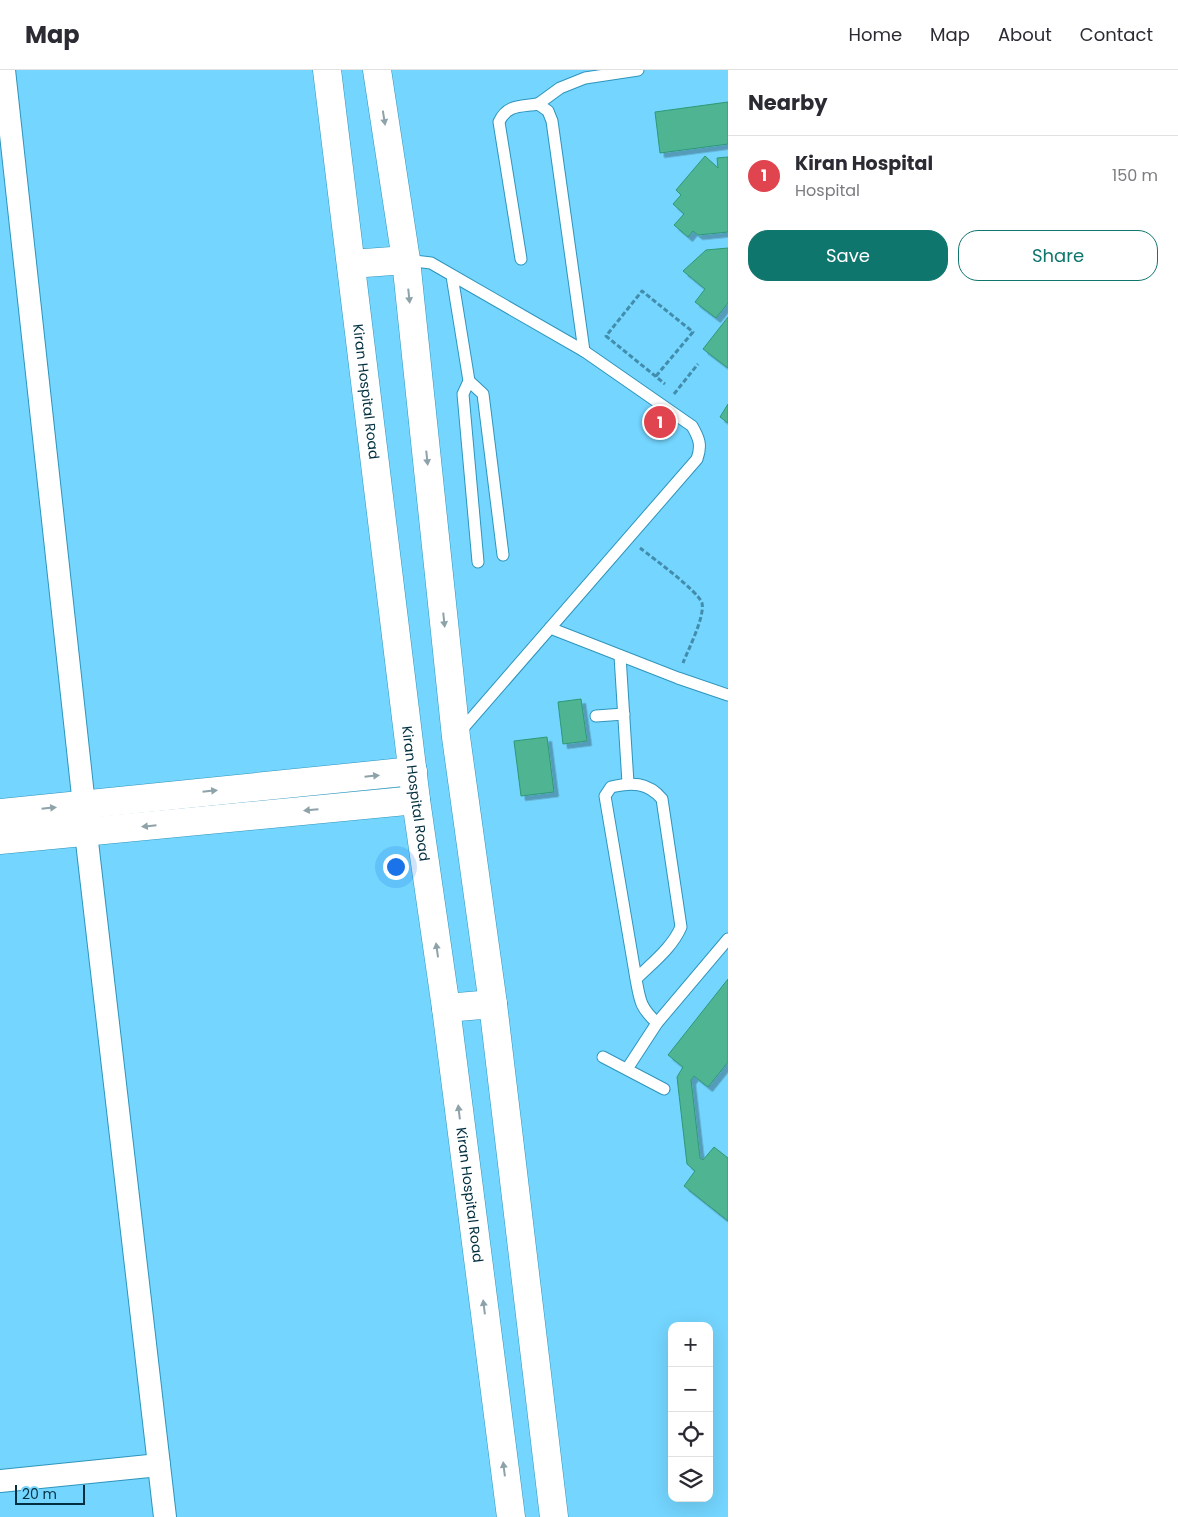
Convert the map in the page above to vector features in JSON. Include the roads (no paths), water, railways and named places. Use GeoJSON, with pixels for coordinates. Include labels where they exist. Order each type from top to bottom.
{"type":"FeatureCollection","features":[{"type":"Feature","properties":{"kind":"main road","name":"Kiran Hospital Road"},"geometry":{"type":"LineString","coordinates":[[327,70],[416,800],[446,1008],[511,1517]]}},
{"type":"Feature","properties":{"kind":"main road"},"geometry":{"type":"LineString","coordinates":[[377,70],[406,260],[456,737],[493,1004],[554,1517]]}},
{"type":"Feature","properties":{"kind":"main road"},"geometry":{"type":"LineString","coordinates":[[351,264],[406,260]]}},
{"type":"Feature","properties":{"kind":"main road"},"geometry":{"type":"LineString","coordinates":[[0,813],[413,771]]}},
{"type":"Feature","properties":{"kind":"main road"},"geometry":{"type":"LineString","coordinates":[[335,780],[337,807]]}},
{"type":"Feature","properties":{"kind":"main road"},"geometry":{"type":"LineString","coordinates":[[247,787],[250,815]]}},
{"type":"Feature","properties":{"kind":"main road"},"geometry":{"type":"LineString","coordinates":[[0,840],[416,800]]}},
{"type":"Feature","properties":{"kind":"main road"},"geometry":{"type":"LineString","coordinates":[[446,1008],[493,1004]]}},
{"type":"Feature","properties":{"kind":"street"},"geometry":{"type":"LineString","coordinates":[[4,70],[6,153],[84,805]]}},
{"type":"Feature","properties":{"kind":"street"},"geometry":{"type":"LineString","coordinates":[[86,833],[166,1517]]}},
{"type":"Feature","properties":{"kind":"street"},"geometry":{"type":"LineString","coordinates":[[0,1481],[159,1465]]}},
{"type":"Feature","properties":{"kind":"lane"},"geometry":{"type":"LineString","coordinates":[[522,259],[499,122],[503,114],[512,108],[538,104],[560,88],[585,78],[638,70]]}},
{"type":"Feature","properties":{"kind":"lane"},"geometry":{"type":"LineString","coordinates":[[538,104],[548,111],[552,121],[584,351]]}},
{"type":"Feature","properties":{"kind":"lane"},"geometry":{"type":"LineString","coordinates":[[406,260],[430,263],[584,351],[692,426],[698,436],[700,450],[697,460],[456,737]]}},
{"type":"Feature","properties":{"kind":"lane"},"geometry":{"type":"LineString","coordinates":[[452,276],[469,381],[463,394],[478,562]]}},
{"type":"Feature","properties":{"kind":"lane"},"geometry":{"type":"LineString","coordinates":[[469,381],[483,394],[503,556]]}},
{"type":"Feature","properties":{"kind":"lane"},"geometry":{"type":"LineString","coordinates":[[550,628],[678,678],[728,695]]}},
{"type":"Feature","properties":{"kind":"lane"},"geometry":{"type":"LineString","coordinates":[[620,656],[628,783]]}},
{"type":"Feature","properties":{"kind":"lane"},"geometry":{"type":"LineString","coordinates":[[596,716],[624,714]]}},
{"type":"Feature","properties":{"kind":"lane"},"geometry":{"type":"LineString","coordinates":[[636,978],[669,946],[676,938],[681,927],[662,799],[654,790],[628,783],[611,787],[605,796],[636,978],[644,1010],[657,1023]]}},
{"type":"Feature","properties":{"kind":"lane"},"geometry":{"type":"LineString","coordinates":[[627,1069],[657,1023],[728,939]]}},
{"type":"Feature","properties":{"kind":"lane"},"geometry":{"type":"LineString","coordinates":[[603,1056],[664,1089]]}},
{"type":"Feature","properties":{"kind":"place","name":"Kiran Hospital"},"geometry":{"type":"Point","coordinates":[660,422]}}]}
